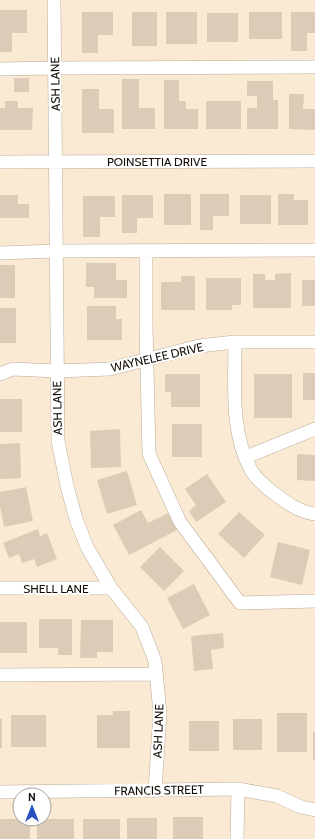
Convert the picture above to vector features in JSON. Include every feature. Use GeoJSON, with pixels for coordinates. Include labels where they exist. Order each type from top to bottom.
{"type":"FeatureCollection","features":[{"type":"Feature","properties":{"kind":"street","name":"ASH LANE"},"geometry":{"type":"LineString","coordinates":[[54,0],[58,441],[67,486],[76,519],[87,547],[111,588],[142,627],[155,661],[160,713],[155,791]]}},
{"type":"Feature","properties":{"kind":"street"},"geometry":{"type":"LineString","coordinates":[[0,69],[315,67]]}},
{"type":"Feature","properties":{"kind":"street","name":"POINSETTIA DRIVE"},"geometry":{"type":"LineString","coordinates":[[0,162],[315,161]]}},
{"type":"Feature","properties":{"kind":"street"},"geometry":{"type":"LineString","coordinates":[[0,253],[56,251],[315,250]]}},
{"type":"Feature","properties":{"kind":"street"},"geometry":{"type":"LineString","coordinates":[[146,251],[149,454],[180,522],[240,603],[315,601]]}},
{"type":"Feature","properties":{"kind":"street"},"geometry":{"type":"LineString","coordinates":[[235,342],[236,418],[240,444],[252,471],[270,490],[288,504],[308,513],[315,514]]}},
{"type":"Feature","properties":{"kind":"street","name":"WAYNELEE DRIVE"},"geometry":{"type":"LineString","coordinates":[[0,374],[13,369],[57,371],[110,369],[147,358],[199,346],[235,342],[315,342]]}},
{"type":"Feature","properties":{"kind":"street"},"geometry":{"type":"LineString","coordinates":[[246,457],[315,430]]}},
{"type":"Feature","properties":{"kind":"street","name":"SHELL LANE"},"geometry":{"type":"LineString","coordinates":[[0,588],[111,588]]}},
{"type":"Feature","properties":{"kind":"street"},"geometry":{"type":"LineString","coordinates":[[0,675],[156,674]]}},
{"type":"Feature","properties":{"kind":"street"},"geometry":{"type":"LineString","coordinates":[[237,839],[238,789]]}},
{"type":"Feature","properties":{"kind":"street","name":"FRANCIS STREET"},"geometry":{"type":"LineString","coordinates":[[0,792],[238,789],[277,796],[301,807],[315,810]]}},
{"type":"Feature","properties":{"kind":"building"},"geometry":{"type":"Polygon","coordinates":[[[0,10],[27,10],[27,33],[12,33],[12,52],[0,52],[0,10]]]}},
{"type":"Feature","properties":{"kind":"building"},"geometry":{"type":"Polygon","coordinates":[[[82,12],[113,12],[113,35],[98,35],[98,53],[82,53],[82,12]]]}},
{"type":"Feature","properties":{"kind":"building"},"geometry":{"type":"Polygon","coordinates":[[[132,12],[157,12],[157,46],[132,46],[132,12]]]}},
{"type":"Feature","properties":{"kind":"building"},"geometry":{"type":"Polygon","coordinates":[[[166,12],[197,12],[197,44],[166,44],[166,12]]]}},
{"type":"Feature","properties":{"kind":"building"},"geometry":{"type":"Polygon","coordinates":[[[249,12],[282,12],[282,39],[249,39],[249,12]]]}},
{"type":"Feature","properties":{"kind":"building"},"geometry":{"type":"Polygon","coordinates":[[[291,12],[315,12],[315,33],[307,33],[307,51],[291,51],[291,12]]]}},
{"type":"Feature","properties":{"kind":"building"},"geometry":{"type":"Polygon","coordinates":[[[207,13],[238,13],[238,42],[207,42],[207,13]]]}},
{"type":"Feature","properties":{"kind":"building"},"geometry":{"type":"Polygon","coordinates":[[[14,78],[29,78],[29,92],[14,92],[14,78]]]}},
{"type":"Feature","properties":{"kind":"building"},"geometry":{"type":"Polygon","coordinates":[[[122,79],[139,79],[139,108],[155,108],[155,129],[122,129],[122,79]]]}},
{"type":"Feature","properties":{"kind":"building"},"geometry":{"type":"Polygon","coordinates":[[[164,80],[179,80],[179,101],[186,101],[186,109],[198,109],[198,129],[164,129],[164,80]]]}},
{"type":"Feature","properties":{"kind":"building"},"geometry":{"type":"Polygon","coordinates":[[[247,81],[273,81],[273,100],[278,100],[278,129],[247,129],[247,108],[257,108],[257,96],[247,96],[247,81]]]}},
{"type":"Feature","properties":{"kind":"building"},"geometry":{"type":"Polygon","coordinates":[[[82,89],[99,89],[99,109],[114,109],[114,133],[82,133],[82,89]]]}},
{"type":"Feature","properties":{"kind":"building"},"geometry":{"type":"Polygon","coordinates":[[[289,94],[304,94],[303,109],[315,109],[315,130],[289,129],[289,94]]]}},
{"type":"Feature","properties":{"kind":"building"},"geometry":{"type":"Polygon","coordinates":[[[5,101],[18,101],[18,108],[33,108],[32,130],[0,130],[0,108],[5,108],[5,101]]]}},
{"type":"Feature","properties":{"kind":"building"},"geometry":{"type":"Polygon","coordinates":[[[206,101],[241,101],[241,129],[206,129],[206,101]]]}},
{"type":"Feature","properties":{"kind":"building"},"geometry":{"type":"Polygon","coordinates":[[[164,194],[191,194],[191,225],[164,225],[164,194]]]}},
{"type":"Feature","properties":{"kind":"building"},"geometry":{"type":"Polygon","coordinates":[[[200,194],[229,194],[229,216],[213,216],[213,230],[200,230],[200,194]]]}},
{"type":"Feature","properties":{"kind":"building"},"geometry":{"type":"Polygon","coordinates":[[[278,194],[294,194],[294,200],[308,200],[308,225],[278,225],[278,194]]]}},
{"type":"Feature","properties":{"kind":"building"},"geometry":{"type":"Polygon","coordinates":[[[0,195],[18,195],[18,204],[29,204],[29,218],[0,218],[0,195]]]}},
{"type":"Feature","properties":{"kind":"building"},"geometry":{"type":"Polygon","coordinates":[[[122,195],[153,195],[153,218],[137,218],[137,233],[122,233],[122,195]]]}},
{"type":"Feature","properties":{"kind":"building"},"geometry":{"type":"Polygon","coordinates":[[[240,195],[271,195],[271,224],[240,224],[240,195]]]}},
{"type":"Feature","properties":{"kind":"building"},"geometry":{"type":"Polygon","coordinates":[[[83,196],[115,196],[115,217],[100,217],[100,237],[83,237],[83,196]]]}},
{"type":"Feature","properties":{"kind":"building"},"geometry":{"type":"Polygon","coordinates":[[[86,263],[116,263],[116,280],[127,280],[127,298],[94,298],[94,287],[86,287],[86,263]]]}},
{"type":"Feature","properties":{"kind":"building"},"geometry":{"type":"Polygon","coordinates":[[[0,265],[15,265],[15,298],[0,298],[0,265]]]}},
{"type":"Feature","properties":{"kind":"building"},"geometry":{"type":"Polygon","coordinates":[[[291,273],[291,308],[253,308],[253,274],[265,274],[265,280],[275,280],[275,274],[291,273]]]}},
{"type":"Feature","properties":{"kind":"building"},"geometry":{"type":"Polygon","coordinates":[[[181,276],[195,276],[195,310],[161,310],[161,282],[181,282],[181,276]]]}},
{"type":"Feature","properties":{"kind":"building"},"geometry":{"type":"Polygon","coordinates":[[[206,278],[241,278],[241,305],[232,305],[232,310],[206,310],[206,278]]]}},
{"type":"Feature","properties":{"kind":"building"},"geometry":{"type":"Polygon","coordinates":[[[302,280],[315,280],[315,306],[302,306],[302,280]]]}},
{"type":"Feature","properties":{"kind":"building"},"geometry":{"type":"Polygon","coordinates":[[[87,306],[116,306],[116,319],[122,319],[122,340],[87,340],[87,306]]]}},
{"type":"Feature","properties":{"kind":"building"},"geometry":{"type":"Polygon","coordinates":[[[0,308],[16,308],[16,343],[0,343],[0,308]]]}},
{"type":"Feature","properties":{"kind":"building"},"geometry":{"type":"Polygon","coordinates":[[[303,373],[315,373],[315,400],[303,400],[303,373]]]}},
{"type":"Feature","properties":{"kind":"building"},"geometry":{"type":"Polygon","coordinates":[[[165,374],[200,374],[200,407],[171,407],[171,392],[165,392],[165,374]]]}},
{"type":"Feature","properties":{"kind":"building"},"geometry":{"type":"Polygon","coordinates":[[[254,374],[292,374],[292,418],[254,418],[254,374]]]}},
{"type":"Feature","properties":{"kind":"building"},"geometry":{"type":"Polygon","coordinates":[[[0,399],[22,399],[22,432],[0,432],[0,399]]]}},
{"type":"Feature","properties":{"kind":"building"},"geometry":{"type":"Polygon","coordinates":[[[172,424],[202,424],[202,457],[172,457],[172,424]]]}},
{"type":"Feature","properties":{"kind":"building"},"geometry":{"type":"Polygon","coordinates":[[[120,429],[121,467],[91,468],[90,431],[120,429]]]}},
{"type":"Feature","properties":{"kind":"building"},"geometry":{"type":"Polygon","coordinates":[[[20,443],[21,478],[0,479],[0,444],[20,443]]]}},
{"type":"Feature","properties":{"kind":"building"},"geometry":{"type":"Polygon","coordinates":[[[297,454],[315,455],[315,481],[297,480],[297,454]]]}},
{"type":"Feature","properties":{"kind":"building"},"geometry":{"type":"Polygon","coordinates":[[[127,471],[137,505],[107,514],[97,480],[127,471]]]}},
{"type":"Feature","properties":{"kind":"building"},"geometry":{"type":"Polygon","coordinates":[[[207,474],[226,502],[196,522],[189,511],[196,505],[185,489],[207,474]]]}},
{"type":"Feature","properties":{"kind":"building"},"geometry":{"type":"Polygon","coordinates":[[[26,487],[33,521],[4,527],[0,506],[0,492],[26,487]]]}},
{"type":"Feature","properties":{"kind":"building"},"geometry":{"type":"Polygon","coordinates":[[[141,510],[148,523],[168,513],[177,530],[129,555],[113,525],[141,510]]]}},
{"type":"Feature","properties":{"kind":"building"},"geometry":{"type":"Polygon","coordinates":[[[239,512],[265,535],[244,558],[218,534],[239,512]]]}},
{"type":"Feature","properties":{"kind":"building"},"geometry":{"type":"Polygon","coordinates":[[[38,529],[40,536],[47,533],[57,559],[37,567],[34,559],[22,563],[19,554],[9,558],[3,543],[38,529]]]}},
{"type":"Feature","properties":{"kind":"building"},"geometry":{"type":"Polygon","coordinates":[[[278,542],[310,550],[302,585],[270,577],[278,542]]]}},
{"type":"Feature","properties":{"kind":"building"},"geometry":{"type":"Polygon","coordinates":[[[160,547],[184,571],[164,591],[140,567],[160,547]]]}},
{"type":"Feature","properties":{"kind":"building"},"geometry":{"type":"Polygon","coordinates":[[[194,584],[210,615],[183,629],[167,598],[194,584]]]}},
{"type":"Feature","properties":{"kind":"building"},"geometry":{"type":"Polygon","coordinates":[[[39,619],[72,619],[72,655],[58,655],[58,648],[39,648],[39,619]]]}},
{"type":"Feature","properties":{"kind":"building"},"geometry":{"type":"Polygon","coordinates":[[[81,620],[113,620],[113,652],[97,652],[97,658],[80,658],[81,620]]]}},
{"type":"Feature","properties":{"kind":"building"},"geometry":{"type":"Polygon","coordinates":[[[0,622],[27,622],[27,653],[0,653],[0,622]]]}},
{"type":"Feature","properties":{"kind":"building"},"geometry":{"type":"Polygon","coordinates":[[[223,633],[224,648],[211,650],[213,669],[194,671],[191,636],[223,633]]]}},
{"type":"Feature","properties":{"kind":"building"},"geometry":{"type":"Polygon","coordinates":[[[113,711],[130,711],[130,748],[97,748],[97,715],[113,715],[113,711]]]}},
{"type":"Feature","properties":{"kind":"building"},"geometry":{"type":"Polygon","coordinates":[[[277,713],[307,713],[307,752],[277,752],[277,713]]]}},
{"type":"Feature","properties":{"kind":"building"},"geometry":{"type":"Polygon","coordinates":[[[11,715],[46,715],[46,747],[11,747],[11,715]]]}},
{"type":"Feature","properties":{"kind":"building"},"geometry":{"type":"Polygon","coordinates":[[[0,719],[2,719],[2,748],[0,748],[0,719]]]}},
{"type":"Feature","properties":{"kind":"building"},"geometry":{"type":"Polygon","coordinates":[[[233,719],[262,719],[262,750],[233,750],[233,719]]]}},
{"type":"Feature","properties":{"kind":"building"},"geometry":{"type":"Polygon","coordinates":[[[189,721],[219,721],[219,751],[189,751],[189,721]]]}},
{"type":"Feature","properties":{"kind":"building"},"geometry":{"type":"Polygon","coordinates":[[[313,732],[315,732],[315,760],[313,760],[313,732]]]}},
{"type":"Feature","properties":{"kind":"building"},"geometry":{"type":"Polygon","coordinates":[[[173,817],[203,817],[203,839],[173,839],[173,817]]]}},
{"type":"Feature","properties":{"kind":"building"},"geometry":{"type":"Polygon","coordinates":[[[127,818],[157,818],[157,839],[127,839],[127,818]]]}},
{"type":"Feature","properties":{"kind":"building"},"geometry":{"type":"Polygon","coordinates":[[[0,819],[12,819],[12,827],[30,827],[30,839],[0,839],[0,819]]]}},
{"type":"Feature","properties":{"kind":"building"},"geometry":{"type":"Polygon","coordinates":[[[52,819],[74,819],[74,839],[37,839],[37,827],[52,827],[52,819]]]}},
{"type":"Feature","properties":{"kind":"building"},"geometry":{"type":"Polygon","coordinates":[[[83,819],[120,819],[120,839],[83,839],[83,819]]]}}]}
